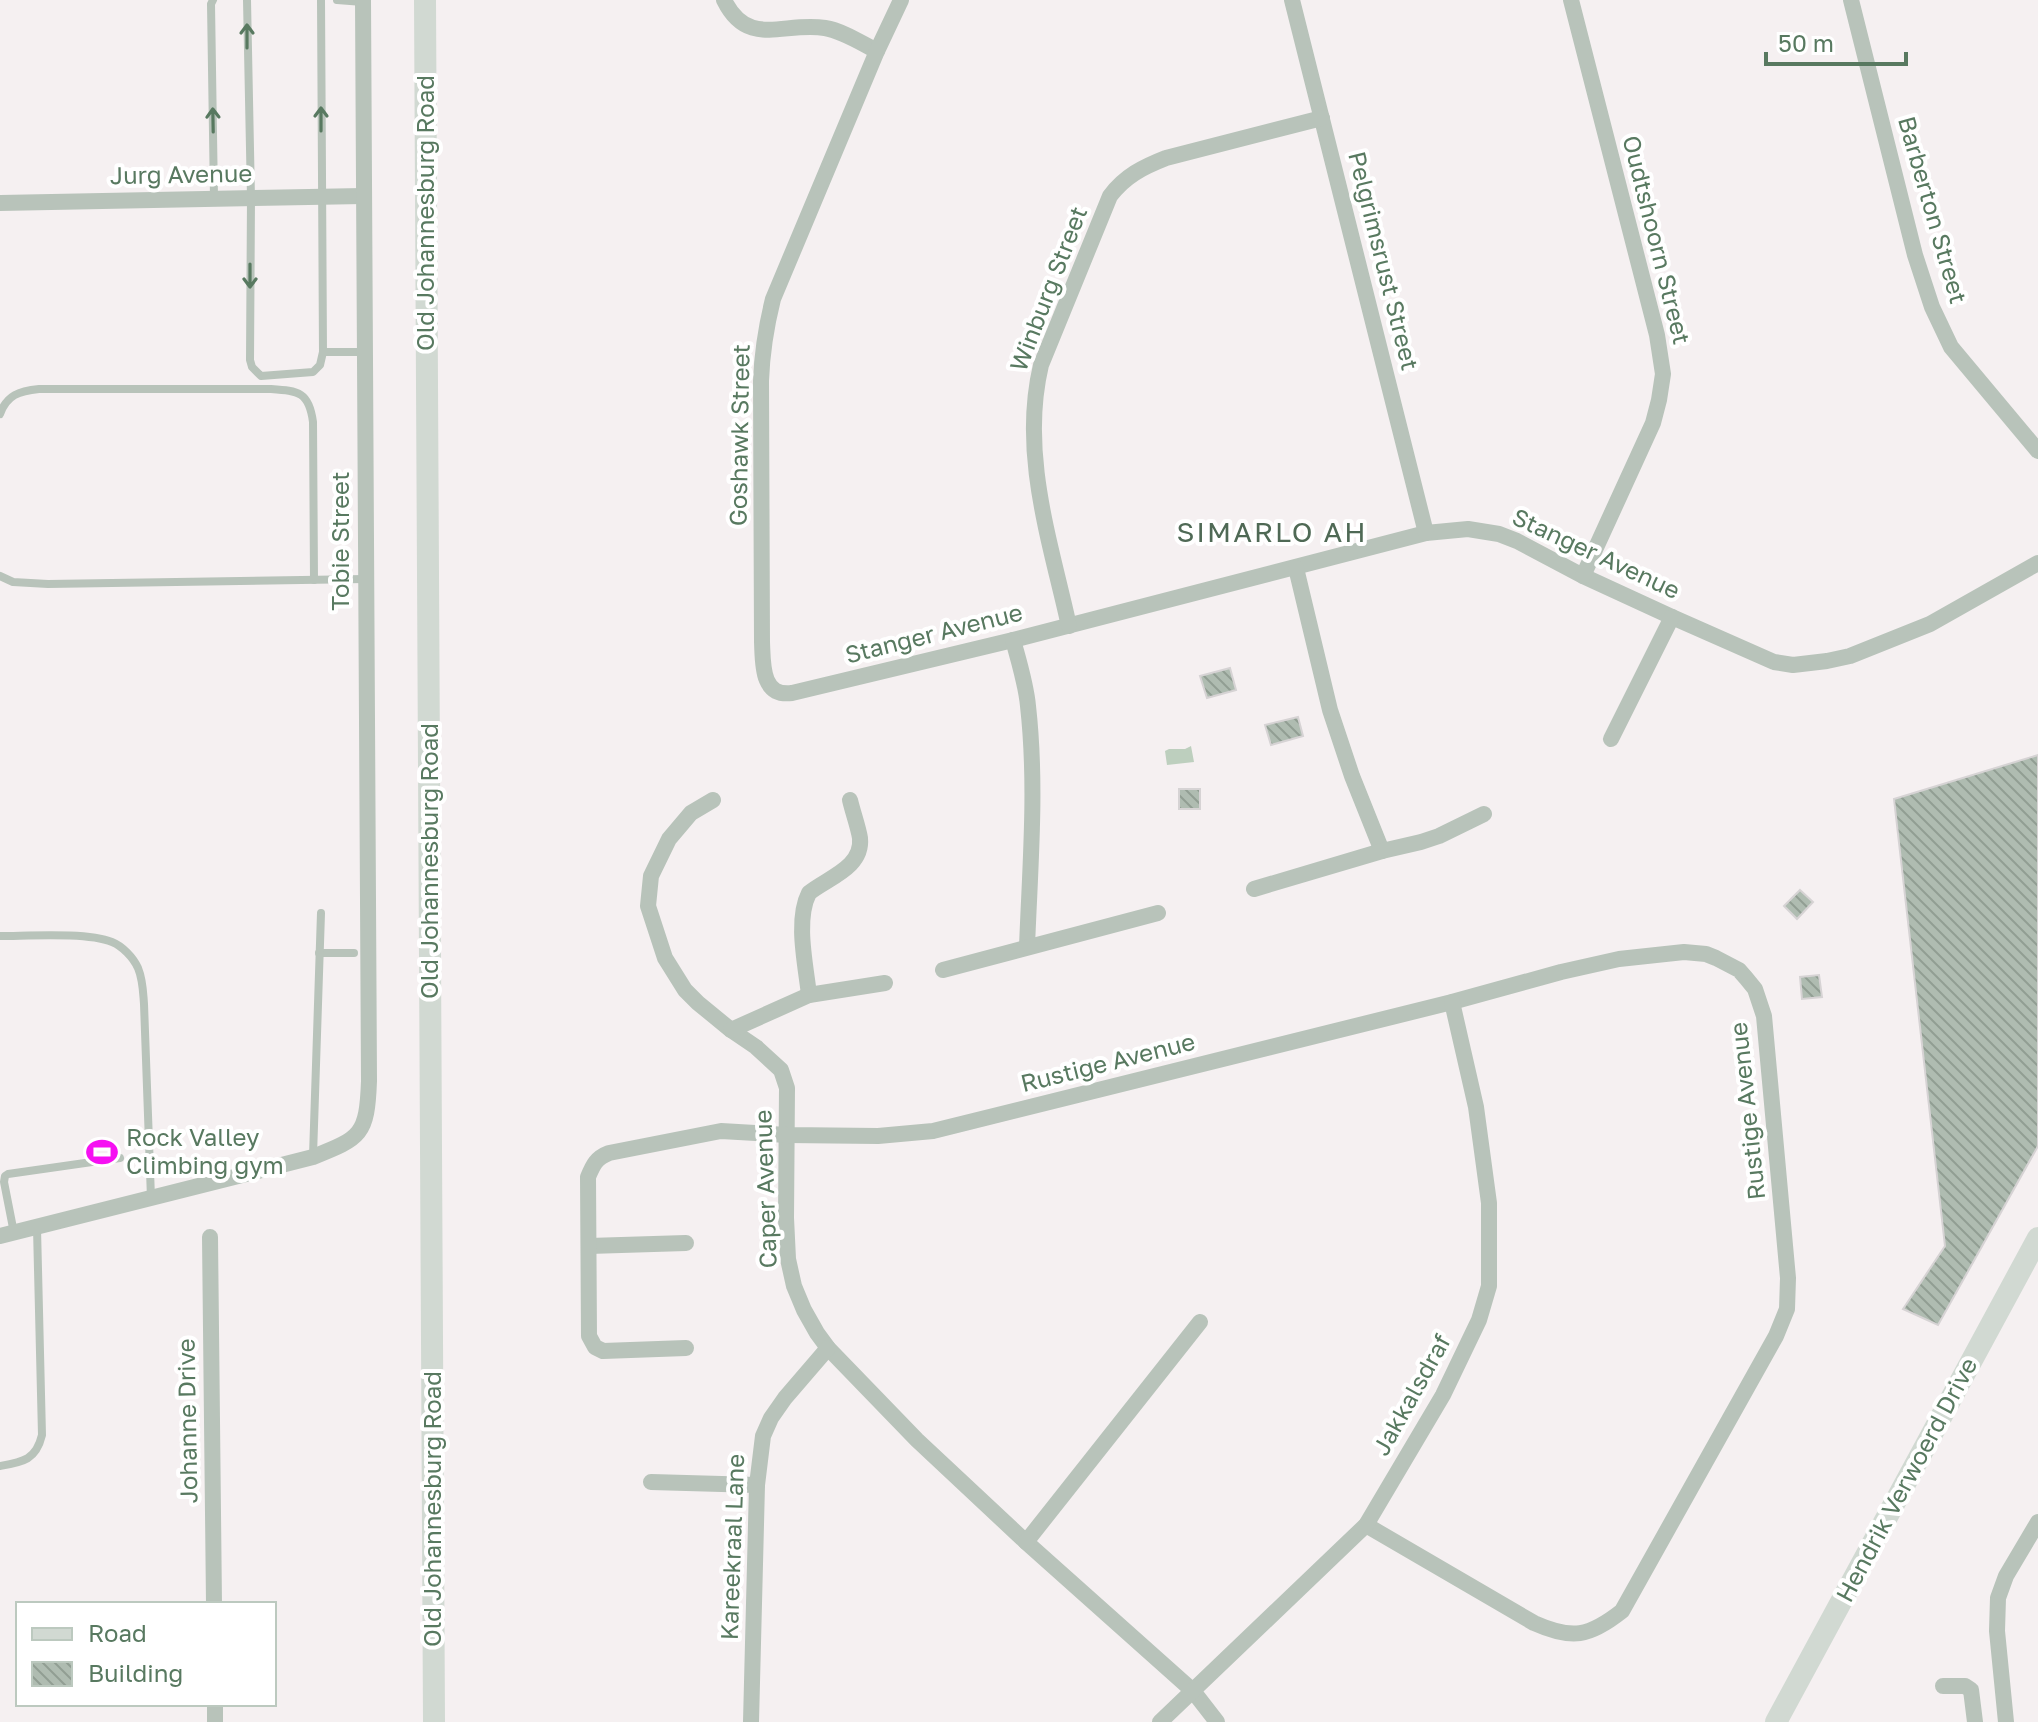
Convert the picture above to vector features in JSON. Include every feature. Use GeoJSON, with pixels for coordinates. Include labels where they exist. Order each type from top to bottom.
{"type":"FeatureCollection","features":[{"type":"Feature","properties":{"kind":"main road","name":"Old Johannesburg Road"},"geometry":{"type":"LineString","coordinates":[[425,0],[434,1722]]}},
{"type":"Feature","properties":{"kind":"main road","name":"Hendrik Verwoerd Drive"},"geometry":{"type":"LineString","coordinates":[[1776,1722],[2038,1238]]}},
{"type":"Feature","properties":{"kind":"street"},"geometry":{"type":"LineString","coordinates":[[724,0],[736,19],[748,27],[759,30],[830,29],[877,51]]}},
{"type":"Feature","properties":{"kind":"street","name":"Goshawk Street"},"geometry":{"type":"LineString","coordinates":[[785,694],[769,686],[763,662],[762,349],[773,299],[901,0]]}},
{"type":"Feature","properties":{"kind":"street","name":"Pelgrimsrust Street"},"geometry":{"type":"LineString","coordinates":[[1292,0],[1426,533]]}},
{"type":"Feature","properties":{"kind":"street","name":"Oudtshoorn Street"},"geometry":{"type":"LineString","coordinates":[[1571,0],[1657,335],[1663,374],[1653,423],[1583,576]]}},
{"type":"Feature","properties":{"kind":"street","name":"Barberton Street"},"geometry":{"type":"LineString","coordinates":[[1851,0],[1915,255],[1932,307],[1951,347],[2038,451]]}},
{"type":"Feature","properties":{"kind":"street","name":"Tobie Street"},"geometry":{"type":"LineString","coordinates":[[7,1235],[313,1157],[346,1144],[357,1134],[365,1120],[369,1081],[363,1]]}},
{"type":"Feature","properties":{"kind":"street","name":"Winburg Street"},"geometry":{"type":"LineString","coordinates":[[1069,626],[1037,485],[1033,426],[1036,388],[1041,365],[1110,196],[1131,174],[1166,158],[1322,118]]}},
{"type":"Feature","properties":{"kind":"street","name":"Jurg Avenue"},"geometry":{"type":"LineString","coordinates":[[0,203],[363,196]]}},
{"type":"Feature","properties":{"kind":"street","name":"Stanger Avenue"},"geometry":{"type":"LineString","coordinates":[[785,694],[1069,626],[1426,533],[1468,529],[1499,534],[1672,617],[1774,662],[1793,665],[1850,656],[1930,624],[2038,563]]}},
{"type":"Feature","properties":{"kind":"street"},"geometry":{"type":"LineString","coordinates":[[1296,568],[1330,710],[1382,851]]}},
{"type":"Feature","properties":{"kind":"street"},"geometry":{"type":"LineString","coordinates":[[1611,739],[1672,617]]}},
{"type":"Feature","properties":{"kind":"street"},"geometry":{"type":"LineString","coordinates":[[1013,640],[1024,681],[1031,748],[1033,802],[1027,947]]}},
{"type":"Feature","properties":{"kind":"street","name":"Caper Avenue"},"geometry":{"type":"LineString","coordinates":[[713,800],[691,813],[669,839],[651,876],[648,906],[659,944],[672,971],[698,1003],[781,1070],[787,1088],[788,1259],[804,1310],[828,1348],[917,1440],[1193,1691],[1217,1722]]}},
{"type":"Feature","properties":{"kind":"street"},"geometry":{"type":"LineString","coordinates":[[809,995],[802,923],[805,900],[809,893],[857,857],[860,842],[850,800]]}},
{"type":"Feature","properties":{"kind":"street"},"geometry":{"type":"LineString","coordinates":[[1254,889],[1430,839],[1484,814]]}},
{"type":"Feature","properties":{"kind":"street"},"geometry":{"type":"LineString","coordinates":[[943,970],[1158,913]]}},
{"type":"Feature","properties":{"kind":"street","name":"Rustige Avenue"},"geometry":{"type":"LineString","coordinates":[[686,1348],[603,1351],[595,1347],[589,1336],[588,1177],[600,1157],[609,1153],[721,1131],[878,1136],[933,1131],[1619,959],[1684,952],[1706,954],[1739,970],[1755,989],[1764,1016],[1787,1263],[1787,1309],[1776,1336],[1622,1611],[1607,1623],[1580,1634],[1551,1631],[1366,1525]]}},
{"type":"Feature","properties":{"kind":"street"},"geometry":{"type":"LineString","coordinates":[[731,1030],[809,995],[885,983]]}},
{"type":"Feature","properties":{"kind":"street","name":"Jakkalsdraf"},"geometry":{"type":"LineString","coordinates":[[1160,1722],[1366,1525],[1443,1395],[1479,1320],[1489,1286],[1489,1203],[1476,1107],[1452,1002]]}},
{"type":"Feature","properties":{"kind":"street","name":"Johanne Drive"},"geometry":{"type":"LineString","coordinates":[[210,1237],[214,1602]]}},
{"type":"Feature","properties":{"kind":"street"},"geometry":{"type":"LineString","coordinates":[[589,1246],[686,1243]]}},
{"type":"Feature","properties":{"kind":"street"},"geometry":{"type":"LineString","coordinates":[[1026,1542],[1200,1322]]}},
{"type":"Feature","properties":{"kind":"street","name":"Kareekraal Lane"},"geometry":{"type":"LineString","coordinates":[[751,1722],[757,1485],[763,1436],[785,1398],[828,1348]]}},
{"type":"Feature","properties":{"kind":"street"},"geometry":{"type":"LineString","coordinates":[[651,1482],[757,1485]]}},
{"type":"Feature","properties":{"kind":"street"},"geometry":{"type":"LineString","coordinates":[[2006,1722],[1996,1614],[1998,1598],[2006,1576],[2038,1522]]}},
{"type":"Feature","properties":{"kind":"street"},"geometry":{"type":"LineString","coordinates":[[1943,1686],[1965,1686],[1971,1690],[1975,1722]]}},
{"type":"Feature","properties":{"kind":"lane"},"geometry":{"type":"LineString","coordinates":[[213,0],[214,198]]}},
{"type":"Feature","properties":{"kind":"lane"},"geometry":{"type":"LineString","coordinates":[[247,0],[252,367],[261,376],[313,372],[320,365],[323,352],[321,0]]}},
{"type":"Feature","properties":{"kind":"lane"},"geometry":{"type":"LineString","coordinates":[[337,0],[363,1]]}},
{"type":"Feature","properties":{"kind":"lane"},"geometry":{"type":"LineString","coordinates":[[323,352],[364,352]]}},
{"type":"Feature","properties":{"kind":"lane"},"geometry":{"type":"LineString","coordinates":[[0,414],[4,404],[15,393],[39,389],[271,389],[294,391],[302,395],[311,408],[313,422],[314,580]]}},
{"type":"Feature","properties":{"kind":"lane"},"geometry":{"type":"LineString","coordinates":[[0,576],[13,582],[48,584],[365,579]]}},
{"type":"Feature","properties":{"kind":"lane"},"geometry":{"type":"LineString","coordinates":[[313,1157],[321,913]]}},
{"type":"Feature","properties":{"kind":"lane"},"geometry":{"type":"LineString","coordinates":[[0,936],[98,938],[113,942],[137,966],[143,981],[151,1198]]}},
{"type":"Feature","properties":{"kind":"lane"},"geometry":{"type":"LineString","coordinates":[[319,953],[354,953]]}},
{"type":"Feature","properties":{"kind":"lane"},"geometry":{"type":"LineString","coordinates":[[7,1235],[5,1176],[120,1158]]}},
{"type":"Feature","properties":{"kind":"lane"},"geometry":{"type":"LineString","coordinates":[[0,1466],[15,1464],[33,1455],[42,1435],[37,1228]]}},
{"type":"Feature","properties":{"kind":"shaded area"},"geometry":{"type":"Polygon","coordinates":[[[1191,746],[1194,762],[1167,765],[1165,751],[1191,746]]]}},
{"type":"Feature","properties":{"kind":"building"},"geometry":{"type":"Polygon","coordinates":[[[1230,668],[1236,690],[1207,698],[1200,676],[1230,668]]]}},
{"type":"Feature","properties":{"kind":"building"},"geometry":{"type":"Polygon","coordinates":[[[1298,717],[1303,736],[1271,745],[1265,725],[1298,717]]]}},
{"type":"Feature","properties":{"kind":"building"},"geometry":{"type":"Polygon","coordinates":[[[2038,755],[2038,1146],[1938,1325],[1903,1309],[1945,1246],[1894,799],[2038,755]]]}},
{"type":"Feature","properties":{"kind":"building"},"geometry":{"type":"Polygon","coordinates":[[[1179,789],[1200,789],[1200,809],[1179,809],[1179,789]]]}},
{"type":"Feature","properties":{"kind":"building"},"geometry":{"type":"Polygon","coordinates":[[[1800,890],[1813,902],[1797,919],[1784,906],[1800,890]]]}},
{"type":"Feature","properties":{"kind":"building"},"geometry":{"type":"Polygon","coordinates":[[[1819,975],[1822,997],[1802,999],[1800,977],[1819,975]]]}},
{"type":"Feature","properties":{"kind":"place","name":"Rock Valley Climbing gym"},"geometry":{"type":"Point","coordinates":[102,1152]}},
{"type":"Feature","properties":{"kind":"district","name":"SIMARLO AH"},"geometry":{"type":"Point","coordinates":[1272,532]}}]}
